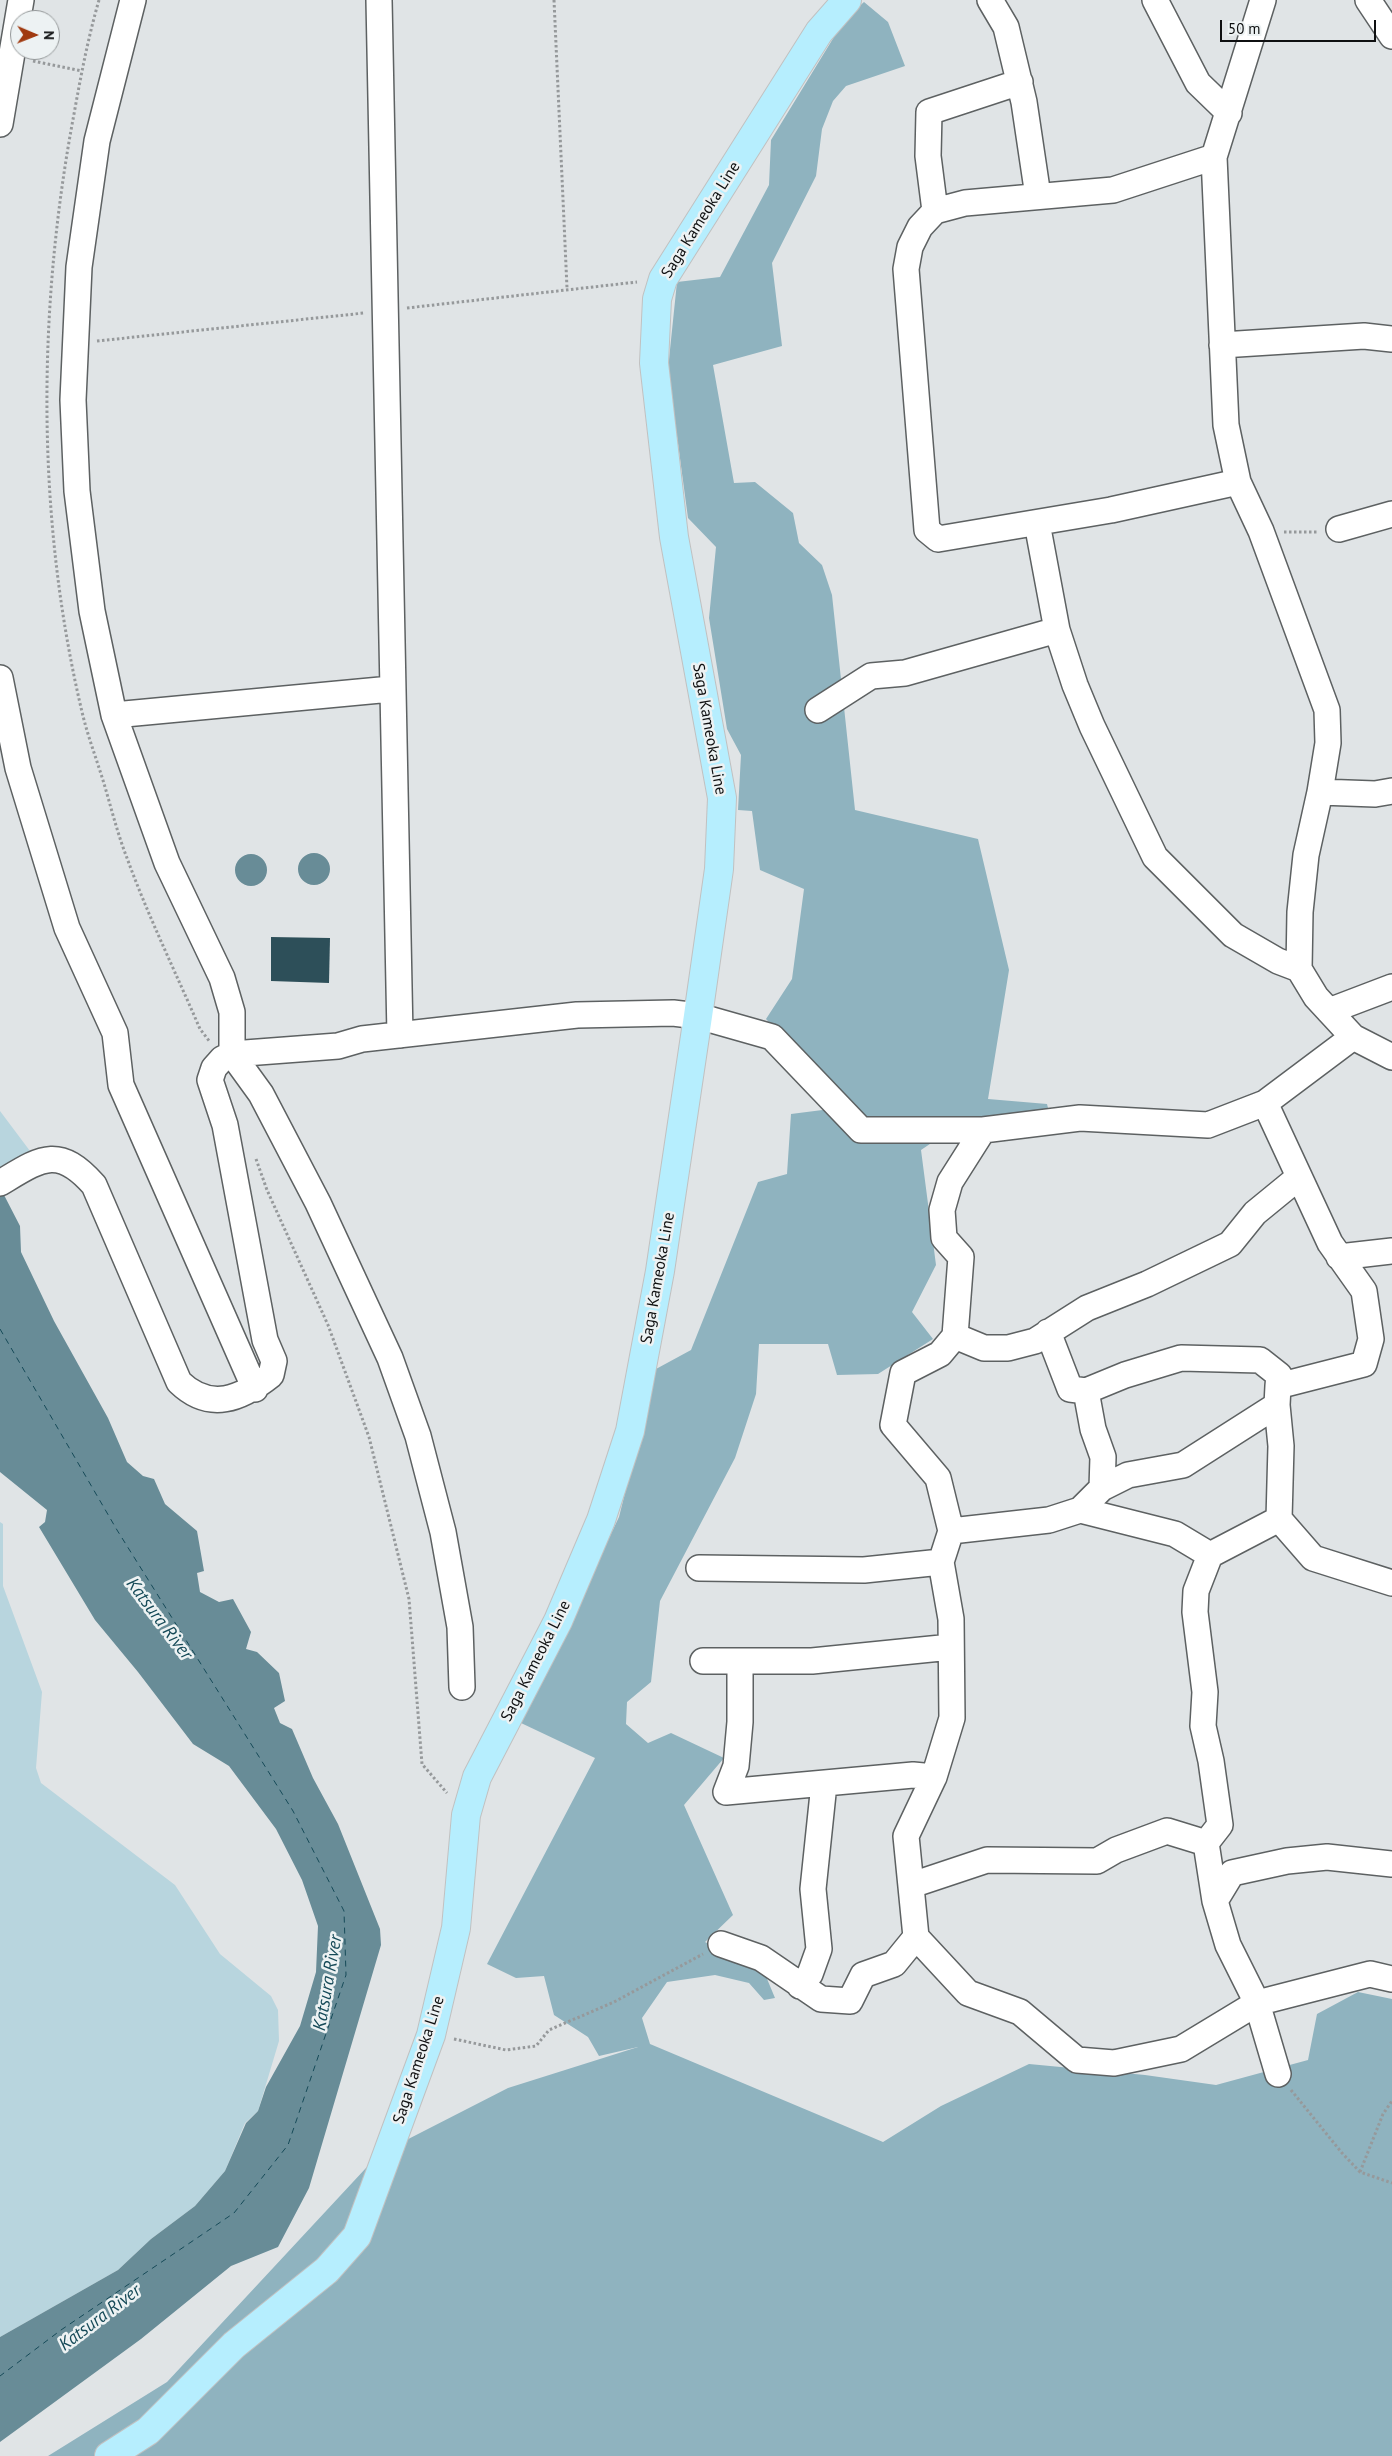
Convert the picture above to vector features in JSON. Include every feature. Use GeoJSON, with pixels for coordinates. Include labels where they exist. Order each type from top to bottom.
{"type":"FeatureCollection","features":[{"type":"Feature","properties":{"kind":"main road","name":"Saga Kameoka Line"},"geometry":{"type":"LineString","coordinates":[[109,2456],[148,2431],[234,2346],[327,2270],[357,2236],[431,2035],[456,1928],[466,1815],[477,1777],[558,1621],[601,1520],[630,1431],[660,1271],[698,1016],[719,868],[722,798],[674,537],[654,363],[657,299],[663,280],[819,32],[847,0]]}},
{"type":"Feature","properties":{"kind":"street"},"geometry":{"type":"LineString","coordinates":[[132,0],[97,141],[79,267],[74,391],[79,509],[92,611],[114,715],[167,863],[222,978],[232,1012],[232,1054],[261,1094],[318,1203],[390,1358],[418,1436],[444,1532],[460,1627],[462,1688]]}},
{"type":"Feature","properties":{"kind":"street"},"geometry":{"type":"LineString","coordinates":[[379,0],[386,311],[391,689],[400,1035]]}},
{"type":"Feature","properties":{"kind":"street"},"geometry":{"type":"LineString","coordinates":[[990,0],[1006,27],[1020,82],[1038,196]]}},
{"type":"Feature","properties":{"kind":"street"},"geometry":{"type":"LineString","coordinates":[[1155,0],[1198,83],[1229,113]]}},
{"type":"Feature","properties":{"kind":"street"},"geometry":{"type":"LineString","coordinates":[[1264,0],[1214,158],[1226,425],[1238,482],[1261,531],[1327,710],[1328,743],[1320,792],[1306,855],[1300,912],[1300,969],[1316,997],[1352,1037],[1392,1057]]}},
{"type":"Feature","properties":{"kind":"street"},"geometry":{"type":"LineString","coordinates":[[1368,0],[1391,33]]}},
{"type":"Feature","properties":{"kind":"street"},"geometry":{"type":"LineString","coordinates":[[0,124],[11,60]]}},
{"type":"Feature","properties":{"kind":"street"},"geometry":{"type":"LineString","coordinates":[[935,211],[928,156],[929,112],[1020,82]]}},
{"type":"Feature","properties":{"kind":"street"},"geometry":{"type":"LineString","coordinates":[[1214,158],[1113,190],[965,203],[935,211],[920,227],[910,247],[906,269],[918,444],[927,530],[938,540],[1037,523],[1238,482]]}},
{"type":"Feature","properties":{"kind":"street"},"geometry":{"type":"LineString","coordinates":[[1222,346],[1364,336],[1392,339]]}},
{"type":"Feature","properties":{"kind":"street"},"geometry":{"type":"LineString","coordinates":[[1339,529],[1392,514]]}},
{"type":"Feature","properties":{"kind":"street"},"geometry":{"type":"LineString","coordinates":[[1037,523],[1057,630],[1092,726],[1155,857],[1233,935],[1278,961],[1300,969]]}},
{"type":"Feature","properties":{"kind":"street"},"geometry":{"type":"LineString","coordinates":[[818,710],[871,676],[905,672],[1057,630]]}},
{"type":"Feature","properties":{"kind":"street"},"geometry":{"type":"LineString","coordinates":[[0,678],[18,768],[67,928],[115,1033],[121,1085],[254,1388]]}},
{"type":"Feature","properties":{"kind":"street"},"geometry":{"type":"LineString","coordinates":[[114,715],[391,689]]}},
{"type":"Feature","properties":{"kind":"street"},"geometry":{"type":"LineString","coordinates":[[1320,792],[1375,794],[1392,791]]}},
{"type":"Feature","properties":{"kind":"street"},"geometry":{"type":"LineString","coordinates":[[1329,1011],[1392,987]]}},
{"type":"Feature","properties":{"kind":"street"},"geometry":{"type":"LineString","coordinates":[[10,1177],[46,1158],[63,1161],[79,1168],[94,1185],[179,1382],[190,1392],[202,1398],[227,1400],[254,1388],[271,1376],[274,1361],[265,1340],[225,1125],[210,1080],[214,1068],[222,1059],[232,1054],[338,1046],[362,1039],[577,1015],[673,1013],[698,1016],[772,1037],[861,1130],[983,1130],[1080,1118],[1208,1125],[1265,1104],[1352,1037]]}},
{"type":"Feature","properties":{"kind":"street"},"geometry":{"type":"LineString","coordinates":[[951,1531],[1049,1520],[1080,1510],[1102,1488],[1128,1475],[1183,1465],[1278,1396],[1364,1364],[1371,1339],[1364,1291],[1330,1243],[1265,1104]]}},
{"type":"Feature","properties":{"kind":"street"},"geometry":{"type":"LineString","coordinates":[[983,1130],[950,1182],[942,1210],[944,1238],[961,1257],[956,1336],[940,1354],[903,1373],[894,1425],[938,1478],[951,1531],[941,1562],[950,1619],[952,1718],[934,1777],[906,1836],[916,1937],[968,1993],[1020,2012],[1077,2060],[1114,2063],[1181,2049],[1256,2003],[1370,1974],[1392,1979]]}},
{"type":"Feature","properties":{"kind":"street"},"geometry":{"type":"LineString","coordinates":[[956,1336],[984,1348],[1008,1348],[1035,1341],[1087,1308],[1147,1284],[1230,1244],[1255,1213],[1299,1176]]}},
{"type":"Feature","properties":{"kind":"street"},"geometry":{"type":"LineString","coordinates":[[1339,1257],[1392,1251]]}},
{"type":"Feature","properties":{"kind":"street"},"geometry":{"type":"LineString","coordinates":[[1048,1332],[1070,1389],[1086,1391],[1125,1375],[1181,1358],[1260,1360],[1279,1375],[1278,1396],[1281,1446],[1279,1519],[1313,1558],[1332,1566],[1392,1583]]}},
{"type":"Feature","properties":{"kind":"street"},"geometry":{"type":"LineString","coordinates":[[1086,1391],[1093,1429],[1103,1457],[1102,1488]]}},
{"type":"Feature","properties":{"kind":"street"},"geometry":{"type":"LineString","coordinates":[[1080,1510],[1175,1534],[1210,1555]]}},
{"type":"Feature","properties":{"kind":"street"},"geometry":{"type":"LineString","coordinates":[[1278,2074],[1256,2003],[1228,1945],[1215,1901],[1206,1843],[1220,1825],[1203,1726],[1205,1692],[1195,1612],[1196,1591],[1210,1555],[1279,1519]]}},
{"type":"Feature","properties":{"kind":"street"},"geometry":{"type":"LineString","coordinates":[[699,1568],[864,1570],[941,1562]]}},
{"type":"Feature","properties":{"kind":"street"},"geometry":{"type":"LineString","coordinates":[[703,1661],[812,1661],[951,1647]]}},
{"type":"Feature","properties":{"kind":"street"},"geometry":{"type":"LineString","coordinates":[[740,1661],[740,1722],[736,1766],[726,1792],[912,1775],[934,1777]]}},
{"type":"Feature","properties":{"kind":"street"},"geometry":{"type":"LineString","coordinates":[[800,1986],[810,1974],[819,1949],[813,1889],[824,1784]]}},
{"type":"Feature","properties":{"kind":"street"},"geometry":{"type":"LineString","coordinates":[[912,1885],[987,1860],[1097,1861],[1116,1850],[1167,1830],[1206,1843]]}},
{"type":"Feature","properties":{"kind":"street"},"geometry":{"type":"LineString","coordinates":[[1215,1901],[1232,1873],[1287,1861],[1327,1857],[1392,1864]]}},
{"type":"Feature","properties":{"kind":"street"},"geometry":{"type":"LineString","coordinates":[[721,1944],[762,1958],[821,1999],[850,2001],[863,1975],[894,1964],[916,1937]]}},
{"type":"Feature","properties":{"kind":"path"},"geometry":{"type":"LineString","coordinates":[[554,0],[567,288]]}},
{"type":"Feature","properties":{"kind":"path"},"geometry":{"type":"LineString","coordinates":[[30,60],[82,72]]}},
{"type":"Feature","properties":{"kind":"path"},"geometry":{"type":"LineString","coordinates":[[1261,531],[1331,532],[1339,529]]}},
{"type":"Feature","properties":{"kind":"path"},"geometry":{"type":"LineString","coordinates":[[267,1190],[328,1325],[369,1437],[410,1599],[422,1764],[466,1815]]}},
{"type":"Feature","properties":{"kind":"path"},"geometry":{"type":"LineString","coordinates":[[431,2035],[506,2050],[536,2046],[549,2030],[614,2002],[721,1944]]}},
{"type":"Feature","properties":{"kind":"path"},"geometry":{"type":"LineString","coordinates":[[1278,2074],[1342,2153],[1360,2172],[1392,2183]]}},
{"type":"Feature","properties":{"kind":"path"},"geometry":{"type":"LineString","coordinates":[[1360,2172],[1383,2114],[1392,2101]]}},
{"type":"Feature","properties":{"kind":"shaded area"},"geometry":{"type":"Polygon","coordinates":[[[864,2],[888,22],[905,66],[846,86],[833,101],[822,129],[816,176],[772,263],[782,346],[713,365],[734,483],[755,482],[793,513],[799,543],[822,565],[832,595],[855,810],[978,839],[1009,970],[988,1099],[1047,1104],[1050,1116],[964,1121],[921,1150],[936,1265],[912,1312],[933,1339],[878,1374],[837,1375],[828,1344],[759,1344],[756,1394],[735,1458],[660,1601],[651,1682],[627,1702],[626,1724],[648,1743],[671,1733],[724,1758],[684,1805],[733,1915],[705,1942],[765,1974],[775,1998],[764,2000],[749,1983],[715,1975],[667,1982],[642,2018],[650,2044],[883,2142],[941,2106],[1029,2064],[1145,2075],[1216,2085],[1308,2060],[1317,2014],[1358,1992],[1392,1999],[1392,2456],[48,2456],[167,2382],[379,2154],[508,2088],[638,2047],[599,2056],[588,2037],[554,2015],[544,1976],[516,1978],[487,1964],[595,1758],[521,1723],[619,1517],[656,1369],[691,1350],[758,1182],[787,1174],[791,1114],[846,1107],[766,1019],[792,979],[804,889],[760,870],[752,811],[738,810],[741,755],[727,729],[709,618],[716,547],[688,518],[668,369],[677,282],[720,277],[769,185],[771,140],[845,19],[864,2]]]}},
{"type":"Feature","properties":{"kind":"shaded area"},"geometry":{"type":"Polygon","coordinates":[[[0,1111],[30,1151],[0,1172],[0,1111]]]}},
{"type":"Feature","properties":{"kind":"shaded area"},"geometry":{"type":"Polygon","coordinates":[[[0,1522],[3,1524],[3,1586],[42,1692],[36,1768],[41,1783],[175,1885],[220,1954],[271,1996],[278,2010],[279,2041],[258,2111],[245,2123],[225,2171],[195,2206],[151,2239],[118,2270],[0,2337],[0,1522]]]}},
{"type":"Feature","properties":{"kind":"water"},"geometry":{"type":"Polygon","coordinates":[[[314,853],[326,857],[330,869],[326,881],[314,885],[302,881],[298,869],[302,857],[314,853]]]}},
{"type":"Feature","properties":{"kind":"water"},"geometry":{"type":"Polygon","coordinates":[[[251,854],[263,858],[267,870],[263,882],[251,886],[239,882],[235,870],[239,858],[251,854]]]}},
{"type":"Feature","properties":{"kind":"water","name":"Katsura River"},"geometry":{"type":"Polygon","coordinates":[[[4,1195],[20,1226],[21,1252],[54,1321],[108,1418],[127,1462],[143,1476],[154,1479],[165,1504],[197,1531],[204,1571],[197,1573],[200,1592],[219,1602],[233,1599],[251,1632],[246,1649],[257,1652],[279,1673],[285,1701],[274,1708],[280,1723],[292,1729],[313,1778],[338,1824],[380,1929],[381,1945],[309,2188],[278,2247],[231,2266],[141,2339],[0,2442],[0,2337],[118,2270],[151,2239],[195,2206],[225,2171],[246,2123],[258,2111],[266,2087],[300,2026],[316,1972],[318,1926],[302,1880],[276,1829],[229,1766],[193,1744],[95,1620],[39,1527],[45,1522],[47,1510],[0,1472],[0,1196],[4,1195]]]}},
{"type":"Feature","properties":{"kind":"building"},"geometry":{"type":"Polygon","coordinates":[[[271,937],[330,938],[329,983],[271,981],[271,937]]]}},
{"type":"Feature","properties":{"kind":"ferry route"},"geometry":{"type":"LineString","coordinates":[[0,1329],[117,1530],[293,1811],[344,1911],[346,1975],[288,2145],[234,2213],[61,2330],[0,2376]]}}]}
